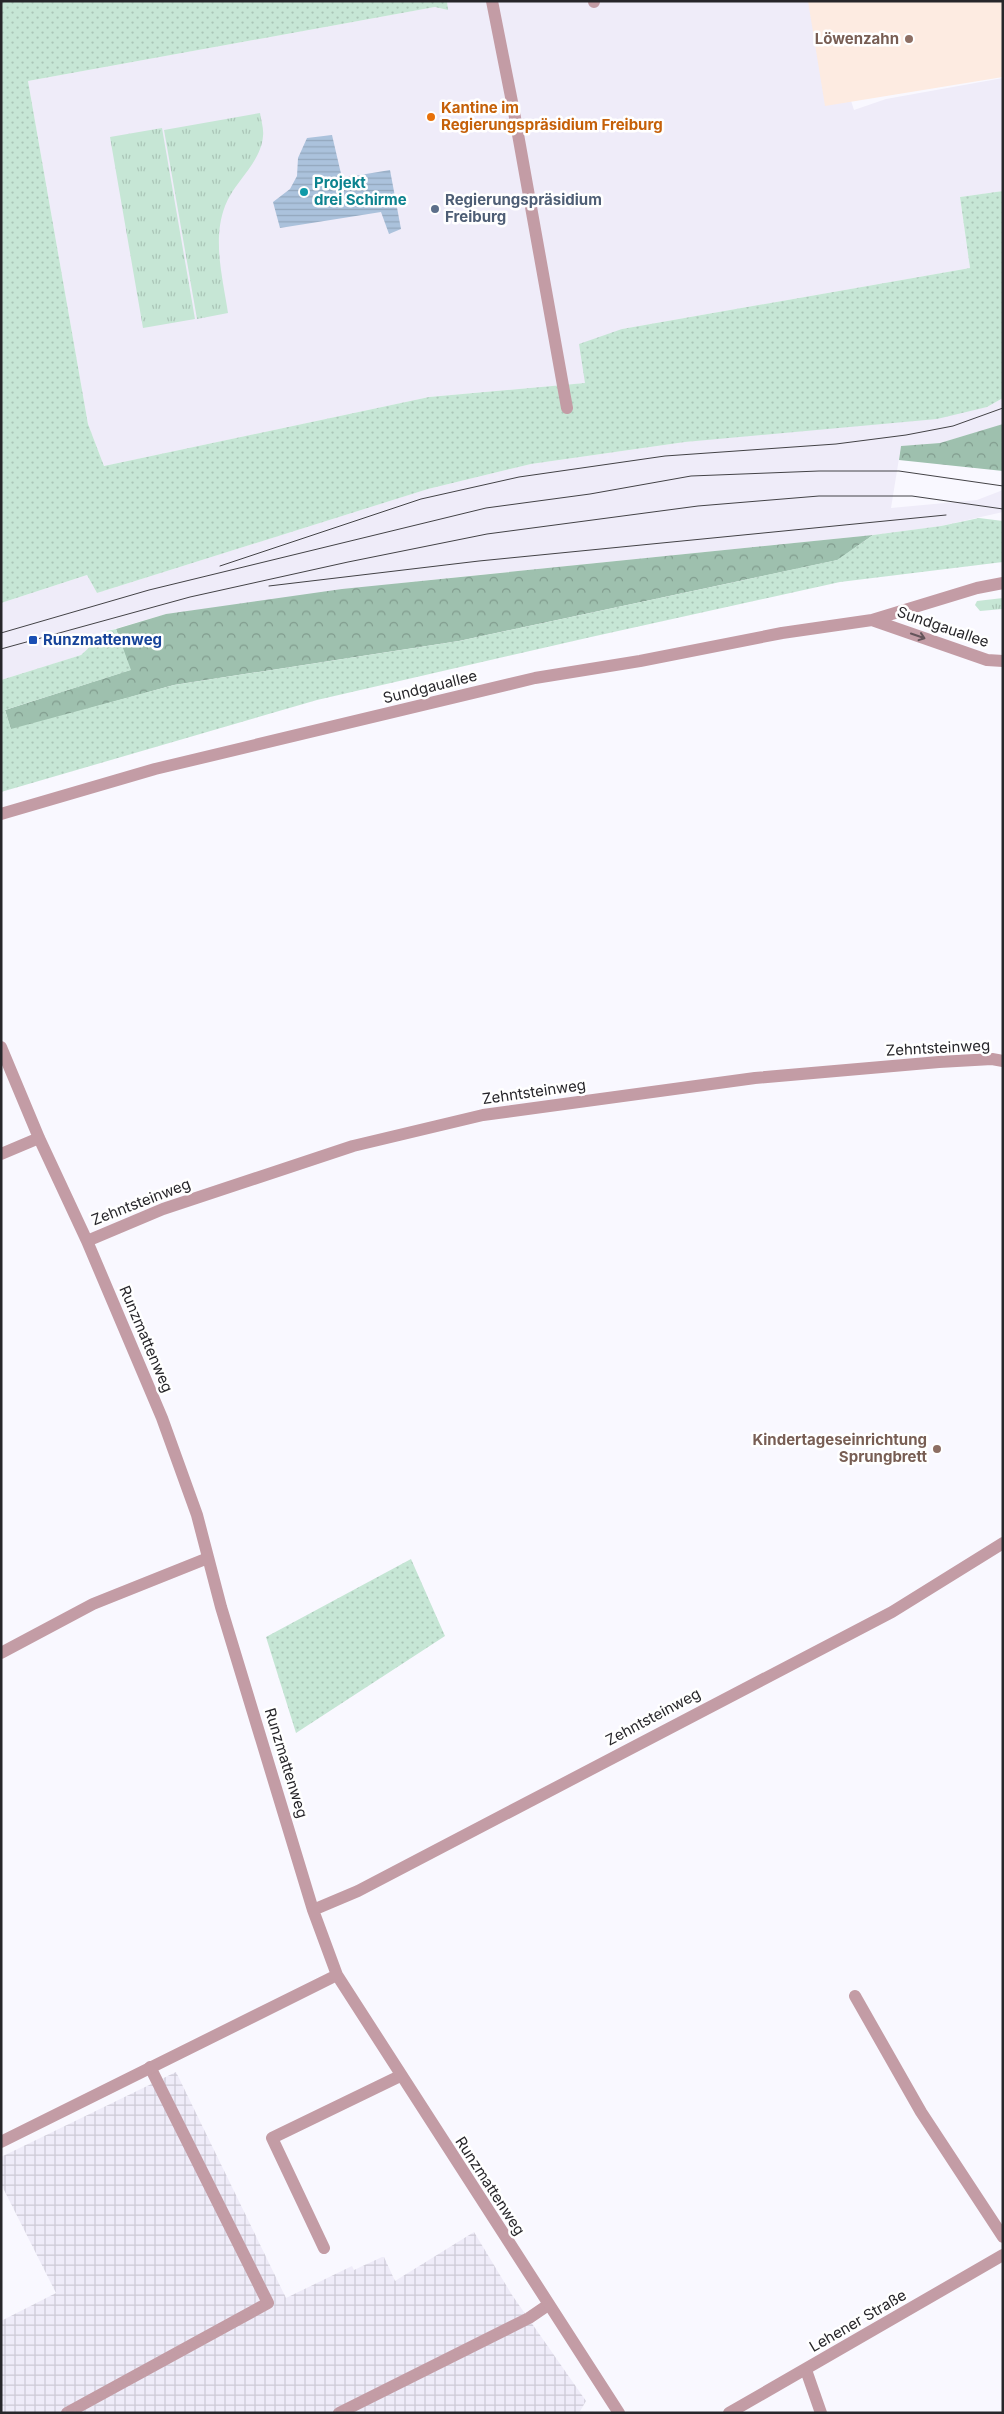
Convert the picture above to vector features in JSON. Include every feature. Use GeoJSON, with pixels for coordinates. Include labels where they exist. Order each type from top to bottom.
{"type":"FeatureCollection","features":[{"type":"Feature","properties":{"kind":"street"},"geometry":{"type":"LineString","coordinates":[[492,1],[514,112],[567,408]]}},
{"type":"Feature","properties":{"kind":"street","name":"Sundgauallee"},"geometry":{"type":"LineString","coordinates":[[1,814],[155,769],[535,678],[640,661],[782,633],[872,620],[977,588],[1003,583]]}},
{"type":"Feature","properties":{"kind":"street","name":"Sundgauallee"},"geometry":{"type":"LineString","coordinates":[[872,620],[987,660],[1003,661]]}},
{"type":"Feature","properties":{"kind":"street","name":"Runzmattenweg"},"geometry":{"type":"LineString","coordinates":[[1,1047],[39,1138],[87,1241],[162,1418],[197,1515],[223,1616],[313,1910],[337,1975],[400,2076],[619,2413]]}},
{"type":"Feature","properties":{"kind":"street","name":"Zehntsteinweg"},"geometry":{"type":"LineString","coordinates":[[87,1241],[163,1208],[353,1146],[483,1115],[755,1078],[939,1062],[992,1059],[1003,1061]]}},
{"type":"Feature","properties":{"kind":"street"},"geometry":{"type":"LineString","coordinates":[[1,1154],[39,1138]]}},
{"type":"Feature","properties":{"kind":"street","name":"Zehntsteinweg"},"geometry":{"type":"LineString","coordinates":[[313,1910],[358,1891],[892,1612],[1003,1543]]}},
{"type":"Feature","properties":{"kind":"street"},"geometry":{"type":"LineString","coordinates":[[1,1652],[93,1604],[208,1558]]}},
{"type":"Feature","properties":{"kind":"street"},"geometry":{"type":"LineString","coordinates":[[1,2142],[150,2066],[337,1975]]}},
{"type":"Feature","properties":{"kind":"street"},"geometry":{"type":"LineString","coordinates":[[855,1996],[921,2112],[1003,2237]]}},
{"type":"Feature","properties":{"kind":"street"},"geometry":{"type":"LineString","coordinates":[[67,2413],[268,2303],[150,2066]]}},
{"type":"Feature","properties":{"kind":"street"},"geometry":{"type":"LineString","coordinates":[[324,2248],[272,2138],[400,2076]]}},
{"type":"Feature","properties":{"kind":"street","name":"Lehener Straße"},"geometry":{"type":"LineString","coordinates":[[729,2413],[1003,2255]]}},
{"type":"Feature","properties":{"kind":"street"},"geometry":{"type":"LineString","coordinates":[[339,2413],[528,2318],[548,2305]]}},
{"type":"Feature","properties":{"kind":"street"},"geometry":{"type":"LineString","coordinates":[[806,2370],[821,2413]]}},
{"type":"Feature","properties":{"kind":"shaded area"},"geometry":{"type":"Polygon","coordinates":[[[447,1],[828,1],[837,58],[854,110],[886,99],[1003,78],[1003,191],[960,197],[970,268],[622,329],[586,383],[429,397],[104,466],[88,424],[28,81],[435,7],[448,10],[447,1]]]}},
{"type":"Feature","properties":{"kind":"shaded area","name":"Löwenzahn"},"geometry":{"type":"Polygon","coordinates":[[[808,1],[1003,1],[1003,77],[825,106],[808,1]]]}},
{"type":"Feature","properties":{"kind":"shaded area"},"geometry":{"type":"Polygon","coordinates":[[[1003,398],[1003,424],[1001,425],[940,443],[901,446],[891,508],[977,500],[1003,490],[1003,512],[941,526],[873,535],[410,582],[166,614],[107,631],[81,655],[1,680],[1,603],[87,575],[97,593],[428,489],[531,464],[685,442],[987,407],[1003,398]]]}},
{"type":"Feature","properties":{"kind":"shaded area"},"geometry":{"type":"Polygon","coordinates":[[[176,2072],[286,2298],[352,2266],[354,2270],[382,2257],[384,2257],[395,2281],[474,2232],[512,2295],[586,2401],[579,2413],[1,2413],[1,2321],[56,2293],[1,2184],[1,2157],[176,2072]]]}},
{"type":"Feature","properties":{"kind":"green space"},"geometry":{"type":"Polygon","coordinates":[[[1,1],[447,1],[448,10],[435,7],[28,81],[88,424],[104,466],[429,397],[585,383],[579,344],[622,329],[970,268],[960,197],[1003,191],[1003,398],[987,407],[937,419],[685,442],[531,464],[428,489],[97,593],[87,575],[1,603],[1,1]]]}},
{"type":"Feature","properties":{"kind":"green space"},"geometry":{"type":"Polygon","coordinates":[[[260,113],[263,127],[261,146],[252,164],[229,197],[221,219],[219,232],[220,260],[228,313],[197,319],[164,130],[260,113]]]}},
{"type":"Feature","properties":{"kind":"green space"},"geometry":{"type":"Polygon","coordinates":[[[162,128],[195,319],[143,328],[110,137],[162,128]]]}},
{"type":"Feature","properties":{"kind":"green space"},"geometry":{"type":"Polygon","coordinates":[[[1003,424],[1003,471],[899,460],[901,446],[940,443],[1003,424]]]}},
{"type":"Feature","properties":{"kind":"green space"},"geometry":{"type":"Polygon","coordinates":[[[979,518],[1003,521],[1003,562],[840,582],[591,637],[317,700],[1,792],[1,680],[81,655],[107,631],[116,629],[131,670],[5,710],[11,729],[174,685],[459,641],[837,560],[873,535],[941,526],[979,518]]]}},
{"type":"Feature","properties":{"kind":"green space"},"geometry":{"type":"Polygon","coordinates":[[[873,535],[838,560],[459,641],[174,685],[11,730],[5,710],[130,670],[116,629],[166,614],[342,589],[873,535]]]}},
{"type":"Feature","properties":{"kind":"green space"},"geometry":{"type":"Polygon","coordinates":[[[1003,598],[1003,609],[980,611],[975,605],[977,601],[1003,598]]]}},
{"type":"Feature","properties":{"kind":"green space"},"geometry":{"type":"Polygon","coordinates":[[[411,1559],[445,1636],[296,1733],[266,1637],[411,1559]]]}},
{"type":"Feature","properties":{"kind":"water"},"geometry":{"type":"Polygon","coordinates":[[[332,135],[342,178],[390,170],[401,229],[389,234],[381,212],[280,228],[273,202],[290,189],[297,176],[298,158],[307,138],[332,135]]]}},
{"type":"Feature","properties":{"kind":"tram line"},"geometry":{"type":"LineString","coordinates":[[220,566],[421,499],[519,477],[665,456],[836,444],[906,435],[953,426],[1003,408]]}},
{"type":"Feature","properties":{"kind":"tram line"},"geometry":{"type":"LineString","coordinates":[[1,633],[149,590],[486,508],[590,494],[691,476],[819,471],[899,471],[1003,486]]}},
{"type":"Feature","properties":{"kind":"tram line"},"geometry":{"type":"LineString","coordinates":[[1,649],[190,597],[487,534],[698,506],[819,496],[912,496],[1003,509]]}},
{"type":"Feature","properties":{"kind":"tram line"},"geometry":{"type":"LineString","coordinates":[[269,586],[479,561],[946,515]]}},
{"type":"Feature","properties":{"kind":"place","name":"Löwenzahn"},"geometry":{"type":"Point","coordinates":[909,39]}},
{"type":"Feature","properties":{"kind":"place","name":"Kantine im Regierungspräsidium Freiburg"},"geometry":{"type":"Point","coordinates":[431,117]}},
{"type":"Feature","properties":{"kind":"place","name":"Projekt drei Schirme"},"geometry":{"type":"Point","coordinates":[304,192]}},
{"type":"Feature","properties":{"kind":"place","name":"Regierungspräsidium Freiburg"},"geometry":{"type":"Point","coordinates":[435,209]}},
{"type":"Feature","properties":{"kind":"place","name":"Runzmattenweg"},"geometry":{"type":"Point","coordinates":[33,640]}},
{"type":"Feature","properties":{"kind":"place","name":"Kindertageseinrichtung Sprungbrett"},"geometry":{"type":"Point","coordinates":[937,1449]}}]}
